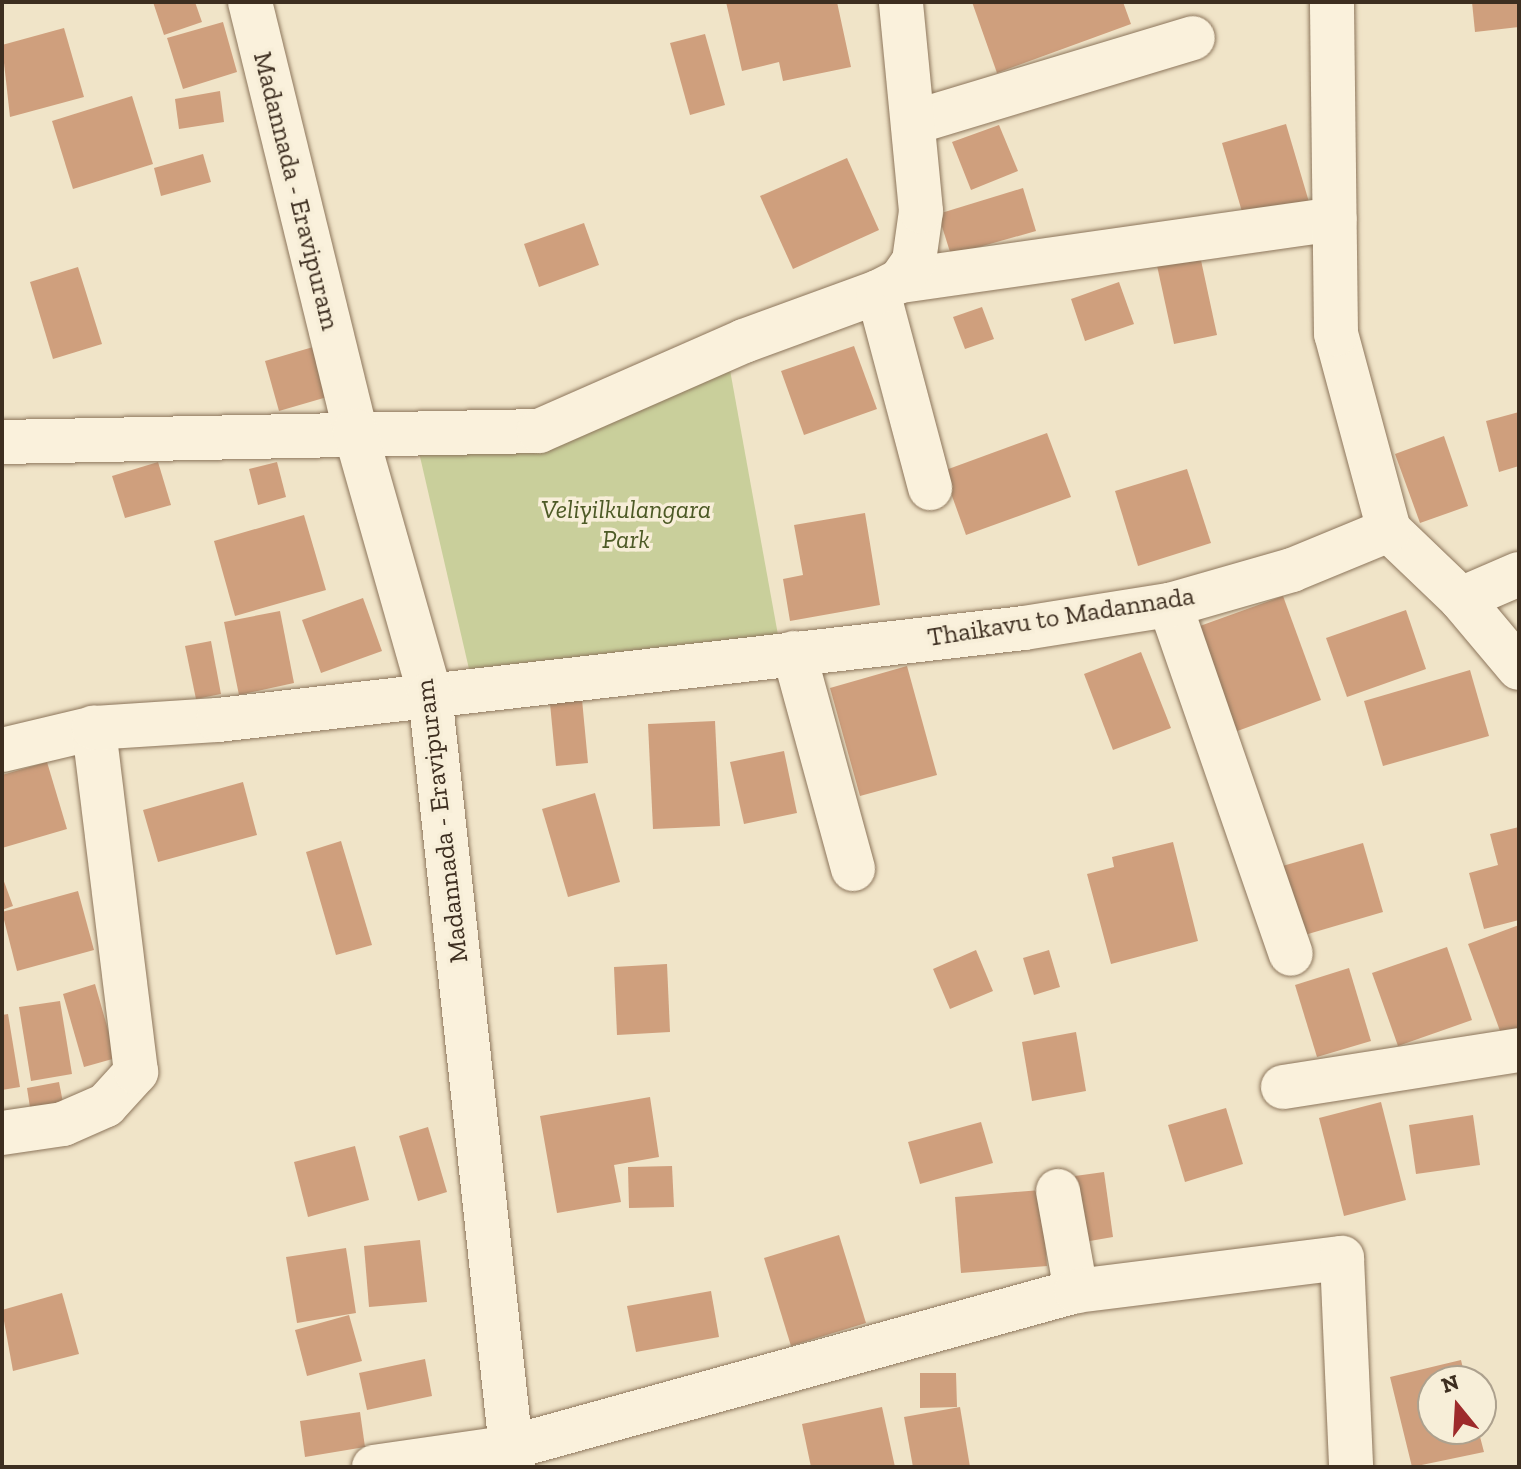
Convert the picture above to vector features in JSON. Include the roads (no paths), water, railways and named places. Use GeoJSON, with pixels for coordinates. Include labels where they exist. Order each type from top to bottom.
{"type":"FeatureCollection","features":[{"type":"Feature","properties":{"kind":"street","name":"Madannada - Eravipuram"},"geometry":{"type":"LineString","coordinates":[[250,2],[355,431],[430,694],[512,1457]]}},
{"type":"Feature","properties":{"kind":"street"},"geometry":{"type":"LineString","coordinates":[[889,286],[914,261],[921,211],[918,121],[901,2]]}},
{"type":"Feature","properties":{"kind":"street"},"geometry":{"type":"LineString","coordinates":[[1332,2],[1336,334],[1389,530],[1461,599],[1519,668]]}},
{"type":"Feature","properties":{"kind":"street"},"geometry":{"type":"LineString","coordinates":[[918,121],[1193,38]]}},
{"type":"Feature","properties":{"kind":"street"},"geometry":{"type":"LineString","coordinates":[[2,442],[355,431],[539,431],[744,341],[889,286],[1335,219]]}},
{"type":"Feature","properties":{"kind":"street"},"geometry":{"type":"LineString","coordinates":[[889,286],[930,488]]}},
{"type":"Feature","properties":{"kind":"street","name":"Thaikavu to Madannada"},"geometry":{"type":"LineString","coordinates":[[2,750],[94,728],[794,653],[1170,605],[1292,570],[1389,530]]}},
{"type":"Feature","properties":{"kind":"street"},"geometry":{"type":"LineString","coordinates":[[1461,599],[1519,574]]}},
{"type":"Feature","properties":{"kind":"street"},"geometry":{"type":"LineString","coordinates":[[1170,605],[1291,954]]}},
{"type":"Feature","properties":{"kind":"street"},"geometry":{"type":"LineString","coordinates":[[794,653],[853,869]]}},
{"type":"Feature","properties":{"kind":"street"},"geometry":{"type":"LineString","coordinates":[[2,1133],[63,1124],[106,1105],[136,1072],[94,728]]}},
{"type":"Feature","properties":{"kind":"street"},"geometry":{"type":"LineString","coordinates":[[1283,1087],[1519,1050]]}},
{"type":"Feature","properties":{"kind":"street"},"geometry":{"type":"LineString","coordinates":[[1058,1191],[1076,1291]]}},
{"type":"Feature","properties":{"kind":"street"},"geometry":{"type":"LineString","coordinates":[[374,1467],[512,1457],[1076,1291],[1342,1258],[1351,1467]]}},
{"type":"Feature","properties":{"kind":"park label","name":"Veliyilkulangara Park"},"geometry":{"type":"Point","coordinates":[626,525]}}]}
